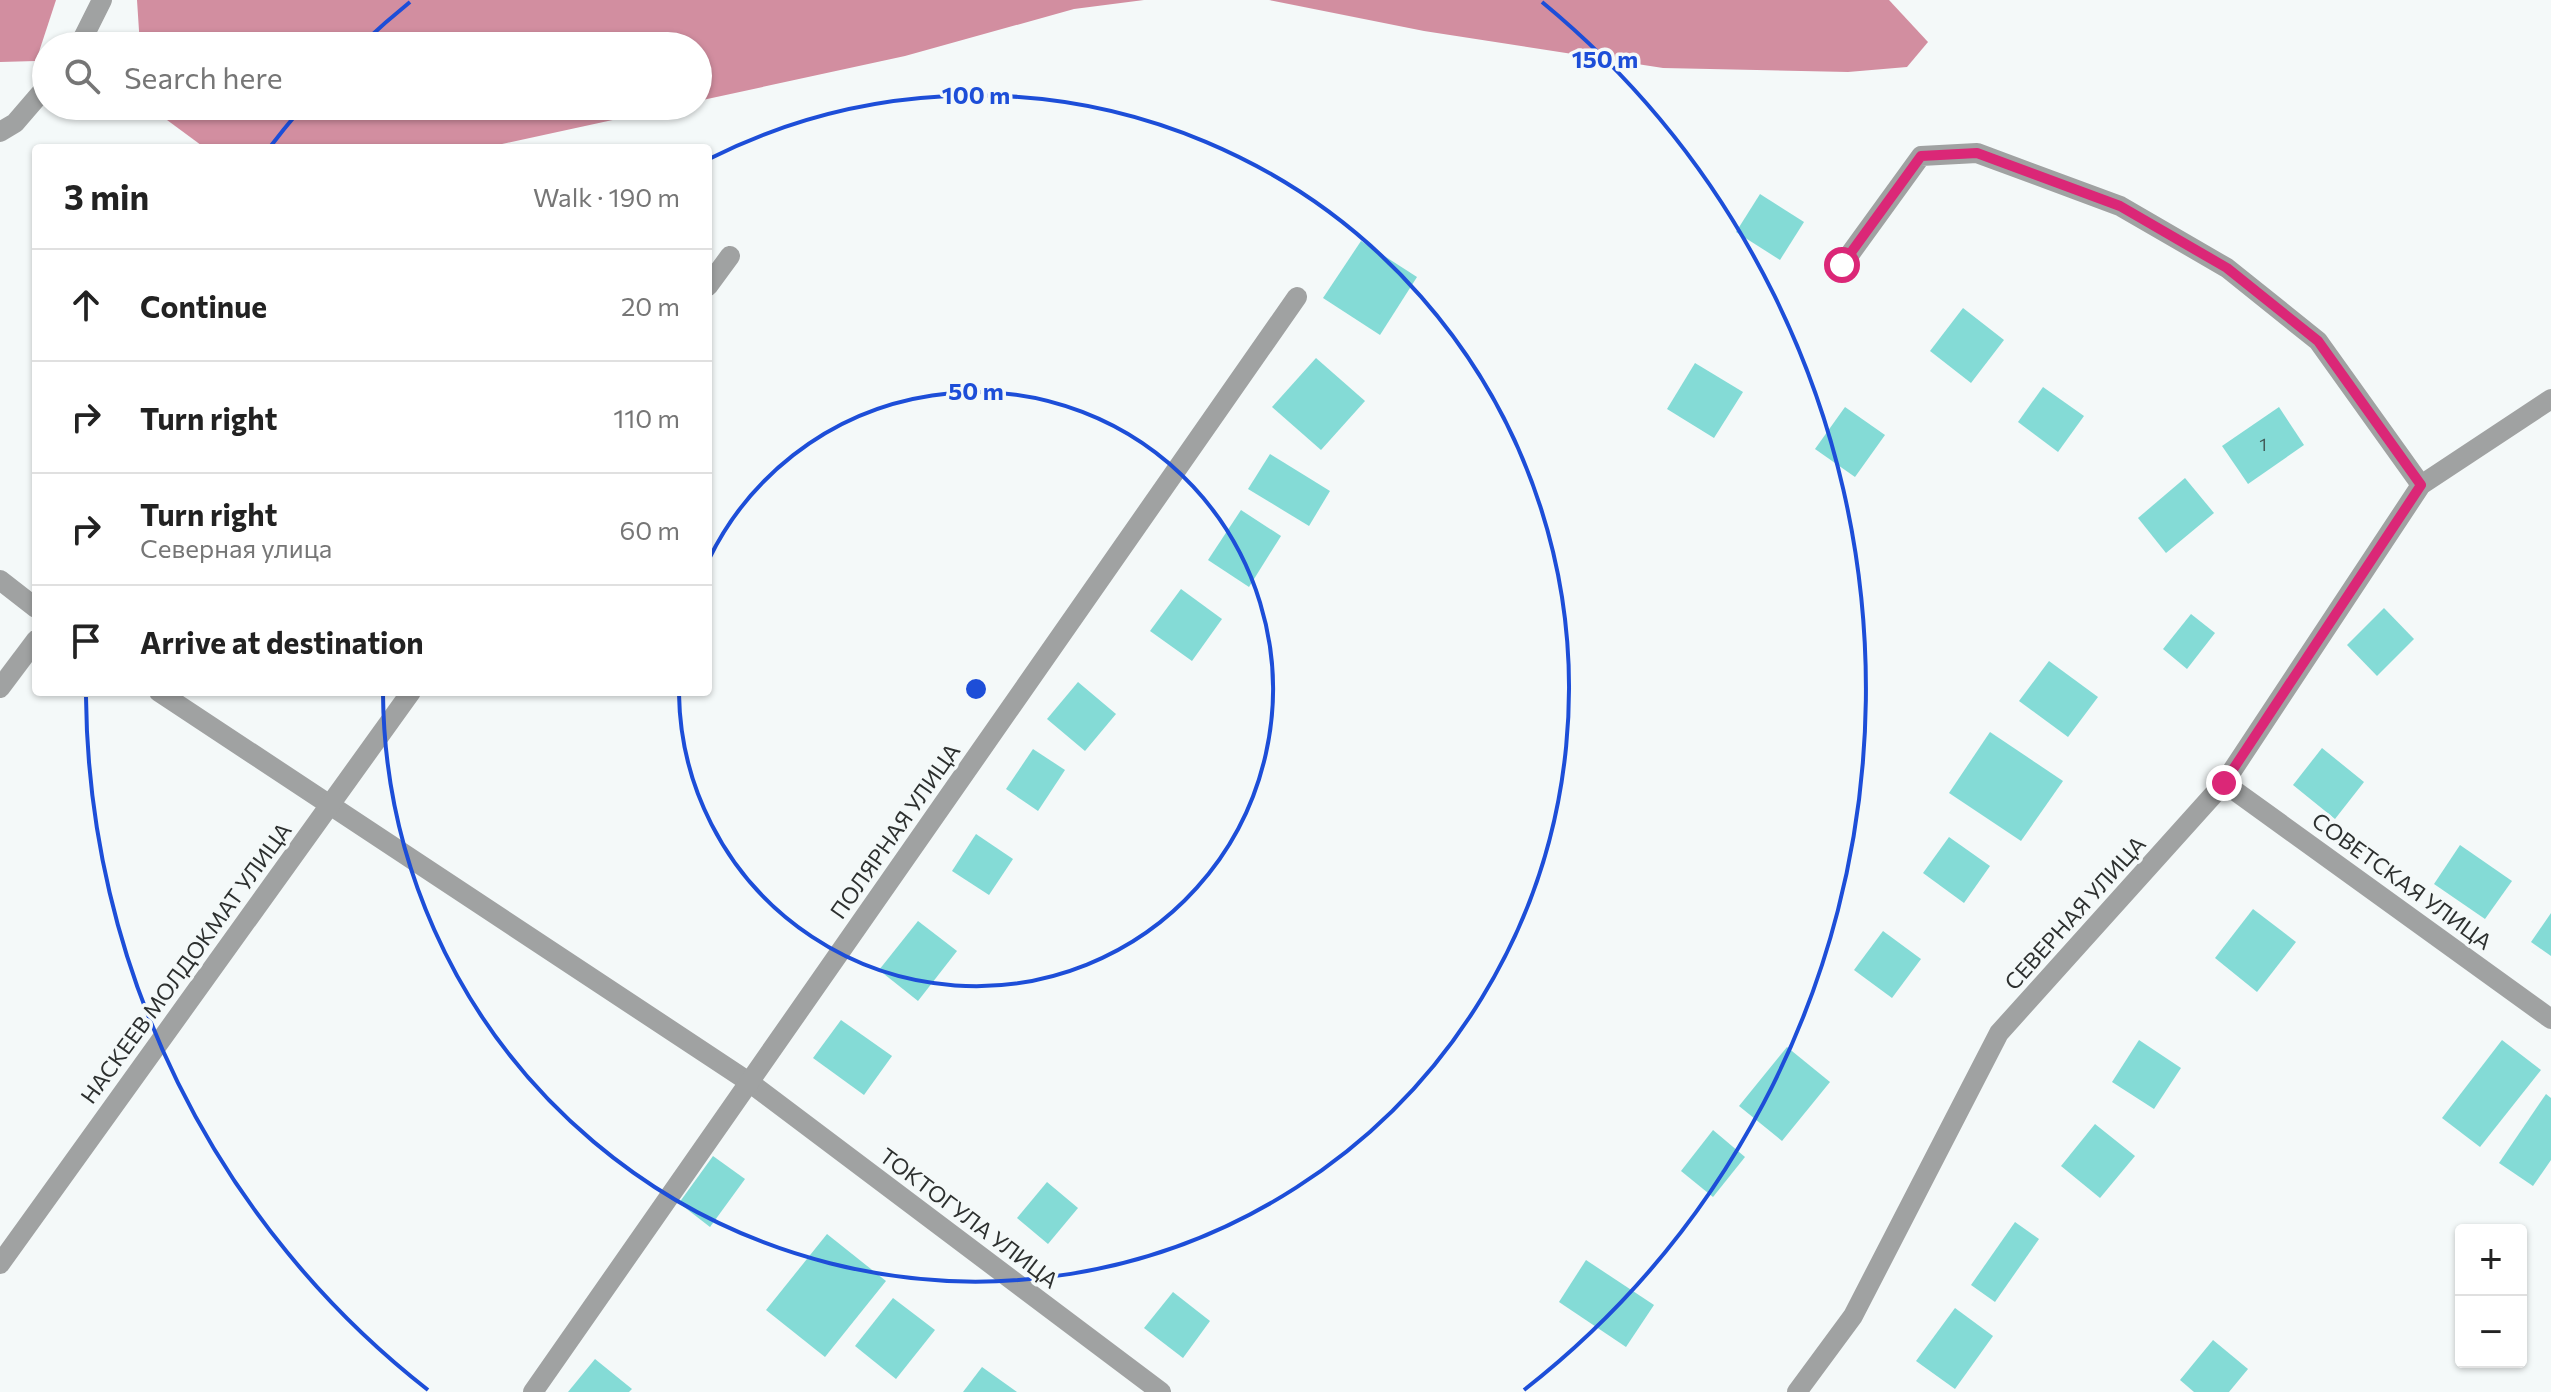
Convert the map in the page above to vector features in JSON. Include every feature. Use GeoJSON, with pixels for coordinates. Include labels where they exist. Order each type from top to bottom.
{"type":"FeatureCollection","features":[{"type":"Feature","properties":{"kind":"street"},"geometry":{"type":"LineString","coordinates":[[86,32],[102,0]]}},
{"type":"Feature","properties":{"kind":"street"},"geometry":{"type":"LineString","coordinates":[[0,132],[15,123],[32,103]]}},
{"type":"Feature","properties":{"kind":"street"},"geometry":{"type":"LineString","coordinates":[[1842,265],[1921,156],[1977,153],[2120,206],[2227,268],[2318,341],[2421,485],[2551,399]]}},
{"type":"Feature","properties":{"kind":"street"},"geometry":{"type":"LineString","coordinates":[[712,281],[730,256]]}},
{"type":"Feature","properties":{"kind":"street","name":"ПОЛЯРНАЯ УЛИЦА"},"geometry":{"type":"LineString","coordinates":[[533,1392],[1297,297]]}},
{"type":"Feature","properties":{"kind":"street","name":"СЕВЕРНАЯ УЛИЦА"},"geometry":{"type":"LineString","coordinates":[[1797,1392],[1853,1316],[1999,1033],[2224,783],[2421,485]]}},
{"type":"Feature","properties":{"kind":"street"},"geometry":{"type":"LineString","coordinates":[[0,580],[32,605]]}},
{"type":"Feature","properties":{"kind":"street"},"geometry":{"type":"LineString","coordinates":[[0,688],[32,645]]}},
{"type":"Feature","properties":{"kind":"street","name":"ТОКТОГУЛА УЛИЦА"},"geometry":{"type":"LineString","coordinates":[[165,696],[749,1082],[1161,1392]]}},
{"type":"Feature","properties":{"kind":"street","name":"НАСКЕЕВ МОЛДОКМАТ УЛИЦА"},"geometry":{"type":"LineString","coordinates":[[0,1264],[408,696]]}},
{"type":"Feature","properties":{"kind":"street","name":"СОВЕТСКАЯ УЛИЦА"},"geometry":{"type":"LineString","coordinates":[[2224,783],[2551,1019]]}},
{"type":"Feature","properties":{"kind":"shaded area"},"geometry":{"type":"Polygon","coordinates":[[[0,0],[56,0],[46,32],[32,32],[32,61],[0,62],[0,0]]]}},
{"type":"Feature","properties":{"kind":"shaded area"},"geometry":{"type":"Polygon","coordinates":[[[137,0],[1144,0],[1074,9],[905,56],[712,98],[712,32],[139,32],[137,0]]]}},
{"type":"Feature","properties":{"kind":"shaded area"},"geometry":{"type":"Polygon","coordinates":[[[1269,0],[1889,0],[1928,42],[1907,67],[1848,72],[1663,68],[1424,31],[1269,0]]]}},
{"type":"Feature","properties":{"kind":"shaded area"},"geometry":{"type":"Polygon","coordinates":[[[167,120],[613,120],[502,144],[200,144],[167,120]]]}},
{"type":"Feature","properties":{"kind":"building"},"geometry":{"type":"Polygon","coordinates":[[[1760,194],[1804,222],[1780,260],[1736,232],[1760,194]]]}},
{"type":"Feature","properties":{"kind":"building"},"geometry":{"type":"Polygon","coordinates":[[[1361,241],[1417,277],[1380,335],[1323,298],[1361,241]]]}},
{"type":"Feature","properties":{"kind":"building"},"geometry":{"type":"Polygon","coordinates":[[[1963,308],[2004,340],[1971,383],[1930,351],[1963,308]]]}},
{"type":"Feature","properties":{"kind":"building"},"geometry":{"type":"Polygon","coordinates":[[[1316,358],[1365,401],[1321,450],[1272,407],[1316,358]]]}},
{"type":"Feature","properties":{"kind":"building"},"geometry":{"type":"Polygon","coordinates":[[[1695,363],[1743,392],[1714,438],[1667,409],[1695,363]]]}},
{"type":"Feature","properties":{"kind":"building"},"geometry":{"type":"Polygon","coordinates":[[[2043,387],[2084,416],[2058,452],[2018,422],[2043,387]]]}},
{"type":"Feature","properties":{"kind":"building"},"geometry":{"type":"Polygon","coordinates":[[[1845,407],[1885,435],[1855,477],[1815,449],[1845,407]]]}},
{"type":"Feature","properties":{"kind":"building"},"geometry":{"type":"Polygon","coordinates":[[[2279,407],[2304,445],[2248,484],[2222,446],[2279,407]]]}},
{"type":"Feature","properties":{"kind":"building"},"geometry":{"type":"Polygon","coordinates":[[[1270,454],[1330,491],[1309,526],[1248,489],[1270,454]]]}},
{"type":"Feature","properties":{"kind":"building"},"geometry":{"type":"Polygon","coordinates":[[[2185,478],[2214,513],[2166,553],[2138,518],[2185,478]]]}},
{"type":"Feature","properties":{"kind":"building"},"geometry":{"type":"Polygon","coordinates":[[[1241,510],[1281,536],[1249,587],[1208,560],[1241,510]]]}},
{"type":"Feature","properties":{"kind":"building"},"geometry":{"type":"Polygon","coordinates":[[[1181,589],[1222,619],[1192,661],[1150,631],[1181,589]]]}},
{"type":"Feature","properties":{"kind":"building"},"geometry":{"type":"Polygon","coordinates":[[[2384,608],[2414,639],[2377,676],[2347,645],[2384,608]]]}},
{"type":"Feature","properties":{"kind":"building"},"geometry":{"type":"Polygon","coordinates":[[[2191,614],[2215,633],[2187,669],[2163,649],[2191,614]]]}},
{"type":"Feature","properties":{"kind":"building"},"geometry":{"type":"Polygon","coordinates":[[[2049,661],[2098,697],[2068,737],[2019,701],[2049,661]]]}},
{"type":"Feature","properties":{"kind":"building"},"geometry":{"type":"Polygon","coordinates":[[[1078,682],[1116,714],[1085,751],[1047,719],[1078,682]]]}},
{"type":"Feature","properties":{"kind":"building"},"geometry":{"type":"Polygon","coordinates":[[[1990,732],[2063,781],[2021,841],[1949,793],[1990,732]]]}},
{"type":"Feature","properties":{"kind":"building"},"geometry":{"type":"Polygon","coordinates":[[[2322,748],[2364,782],[2335,819],[2293,785],[2322,748]]]}},
{"type":"Feature","properties":{"kind":"building"},"geometry":{"type":"Polygon","coordinates":[[[1033,749],[1065,770],[1038,811],[1006,789],[1033,749]]]}},
{"type":"Feature","properties":{"kind":"building"},"geometry":{"type":"Polygon","coordinates":[[[976,834],[1013,859],[989,895],[952,871],[976,834]]]}},
{"type":"Feature","properties":{"kind":"building"},"geometry":{"type":"Polygon","coordinates":[[[1949,837],[1990,866],[1964,903],[1923,873],[1949,837]]]}},
{"type":"Feature","properties":{"kind":"building"},"geometry":{"type":"Polygon","coordinates":[[[2460,845],[2512,881],[2485,919],[2434,884],[2460,845]]]}},
{"type":"Feature","properties":{"kind":"building"},"geometry":{"type":"Polygon","coordinates":[[[2253,909],[2296,942],[2257,992],[2215,958],[2253,909]]]}},
{"type":"Feature","properties":{"kind":"building"},"geometry":{"type":"Polygon","coordinates":[[[2551,913],[2551,956],[2531,942],[2551,913]]]}},
{"type":"Feature","properties":{"kind":"building"},"geometry":{"type":"Polygon","coordinates":[[[918,921],[957,951],[918,1001],[879,970],[918,921]]]}},
{"type":"Feature","properties":{"kind":"building"},"geometry":{"type":"Polygon","coordinates":[[[1883,931],[1921,959],[1892,998],[1854,970],[1883,931]]]}},
{"type":"Feature","properties":{"kind":"building"},"geometry":{"type":"Polygon","coordinates":[[[841,1020],[892,1056],[864,1095],[813,1058],[841,1020]]]}},
{"type":"Feature","properties":{"kind":"building"},"geometry":{"type":"Polygon","coordinates":[[[2139,1040],[2181,1068],[2154,1109],[2112,1082],[2139,1040]]]}},
{"type":"Feature","properties":{"kind":"building"},"geometry":{"type":"Polygon","coordinates":[[[2502,1040],[2541,1070],[2480,1147],[2442,1118],[2502,1040]]]}},
{"type":"Feature","properties":{"kind":"building"},"geometry":{"type":"Polygon","coordinates":[[[1787,1047],[1830,1082],[1782,1141],[1739,1106],[1787,1047]]]}},
{"type":"Feature","properties":{"kind":"building"},"geometry":{"type":"Polygon","coordinates":[[[2546,1094],[2551,1098],[2551,1160],[2533,1186],[2499,1163],[2546,1094]]]}},
{"type":"Feature","properties":{"kind":"building"},"geometry":{"type":"Polygon","coordinates":[[[2095,1124],[2135,1156],[2100,1198],[2061,1166],[2095,1124]]]}},
{"type":"Feature","properties":{"kind":"building"},"geometry":{"type":"Polygon","coordinates":[[[1713,1130],[1745,1157],[1713,1197],[1681,1171],[1713,1130]]]}},
{"type":"Feature","properties":{"kind":"building"},"geometry":{"type":"Polygon","coordinates":[[[713,1156],[745,1179],[710,1227],[679,1203],[713,1156]]]}},
{"type":"Feature","properties":{"kind":"building"},"geometry":{"type":"Polygon","coordinates":[[[1047,1182],[1078,1208],[1048,1244],[1017,1218],[1047,1182]]]}},
{"type":"Feature","properties":{"kind":"building"},"geometry":{"type":"Polygon","coordinates":[[[2015,1222],[2039,1239],[1995,1302],[1971,1285],[2015,1222]]]}},
{"type":"Feature","properties":{"kind":"building"},"geometry":{"type":"Polygon","coordinates":[[[827,1234],[886,1281],[825,1357],[766,1310],[827,1234]]]}},
{"type":"Feature","properties":{"kind":"building"},"geometry":{"type":"Polygon","coordinates":[[[1586,1260],[1654,1305],[1626,1347],[1559,1302],[1586,1260]]]}},
{"type":"Feature","properties":{"kind":"building"},"geometry":{"type":"Polygon","coordinates":[[[1173,1292],[1210,1321],[1183,1358],[1144,1328],[1173,1292]]]}},
{"type":"Feature","properties":{"kind":"building"},"geometry":{"type":"Polygon","coordinates":[[[893,1298],[935,1330],[896,1379],[855,1346],[893,1298]]]}},
{"type":"Feature","properties":{"kind":"building"},"geometry":{"type":"Polygon","coordinates":[[[1955,1308],[1993,1336],[1955,1389],[1916,1361],[1955,1308]]]}},
{"type":"Feature","properties":{"kind":"building"},"geometry":{"type":"Polygon","coordinates":[[[2213,1340],[2248,1369],[2229,1392],[2194,1392],[2180,1380],[2213,1340]]]}},
{"type":"Feature","properties":{"kind":"building"},"geometry":{"type":"Polygon","coordinates":[[[595,1359],[632,1389],[629,1392],[568,1392],[595,1359]]]}},
{"type":"Feature","properties":{"kind":"building"},"geometry":{"type":"Polygon","coordinates":[[[982,1367],[1017,1392],[963,1392],[982,1367]]]}},
{"type":"Feature","properties":{"kind":"route"},"geometry":{"type":"LineString","coordinates":[[1842,265],[1921,156],[1977,153],[2120,206],[2227,268],[2318,341],[2421,485],[2224,783]]}}]}
